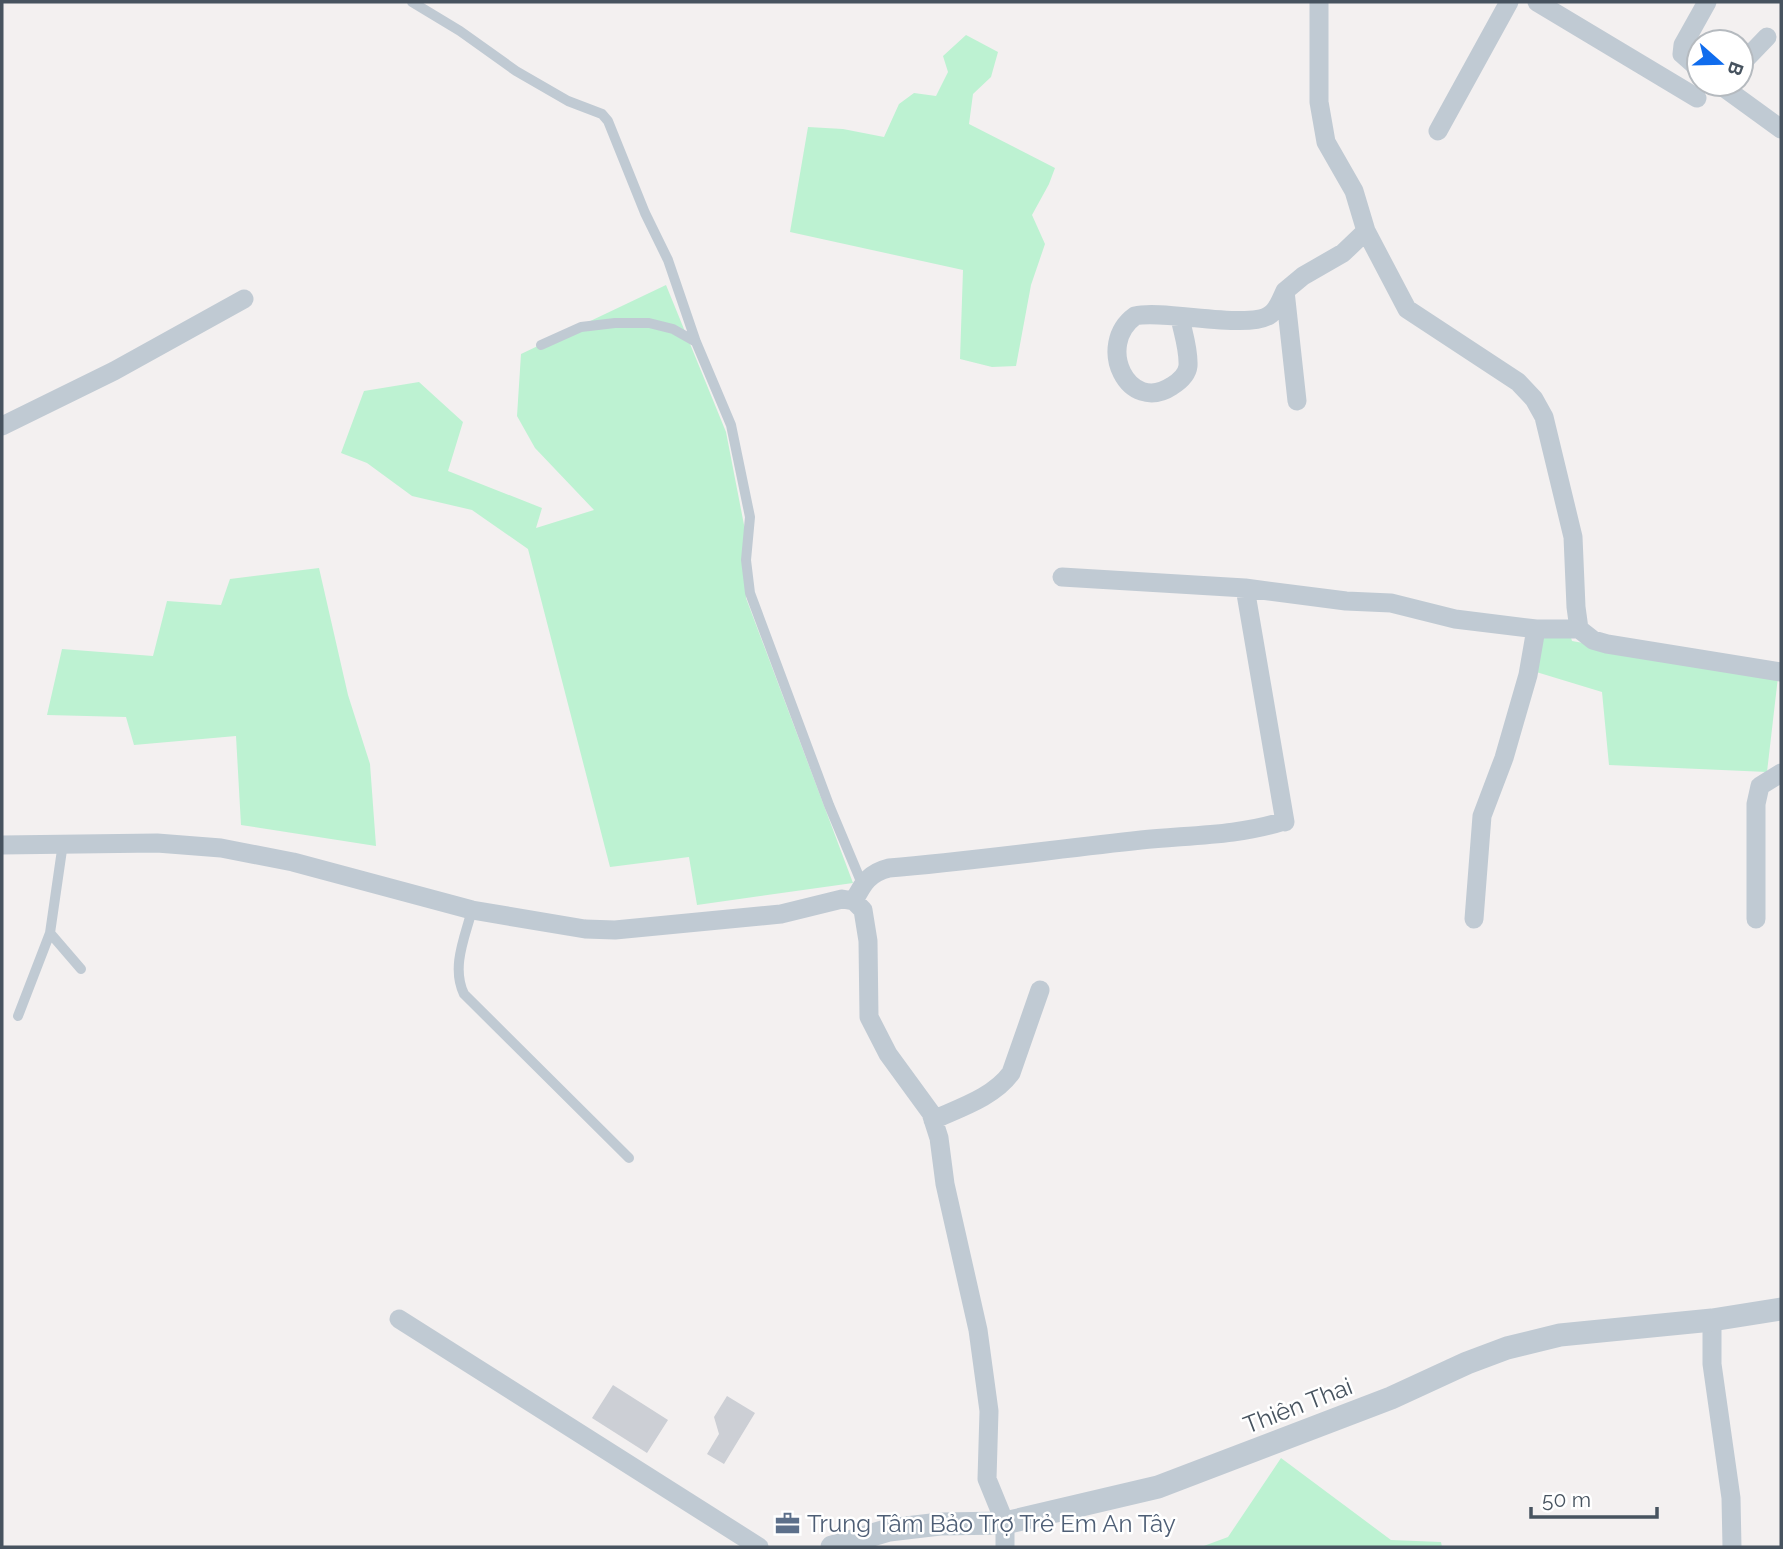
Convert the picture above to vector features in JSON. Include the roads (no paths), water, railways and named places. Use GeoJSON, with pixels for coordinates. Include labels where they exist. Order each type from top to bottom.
{"type":"FeatureCollection","features":[{"type":"Feature","properties":{"kind":"street"},"geometry":{"type":"LineString","coordinates":[[1319,2],[1319,102],[1326,142],[1354,191],[1366,231],[1407,309],[1518,382],[1534,398],[1544,417],[1573,537],[1579,629]]}},
{"type":"Feature","properties":{"kind":"street"},"geometry":{"type":"LineString","coordinates":[[1438,131],[1509,2]]}},
{"type":"Feature","properties":{"kind":"street"},"geometry":{"type":"LineString","coordinates":[[1537,2],[1685,91]]}},
{"type":"Feature","properties":{"kind":"street"},"geometry":{"type":"LineString","coordinates":[[1693,28],[1707,2]]}},
{"type":"Feature","properties":{"kind":"street"},"geometry":{"type":"LineString","coordinates":[[1755,49],[1767,37]]}},
{"type":"Feature","properties":{"kind":"street"},"geometry":{"type":"LineString","coordinates":[[1739,98],[1781,129]]}},
{"type":"Feature","properties":{"kind":"street"},"geometry":{"type":"LineString","coordinates":[[1180,318],[1188,366],[1186,374],[1179,382],[1160,392],[1144,391],[1129,385],[1119,370],[1116,346],[1128,320],[1144,313],[1180,318],[1258,320],[1272,313],[1285,291],[1303,276],[1343,253],[1366,231]]}},
{"type":"Feature","properties":{"kind":"street"},"geometry":{"type":"LineString","coordinates":[[1285,291],[1297,401]]}},
{"type":"Feature","properties":{"kind":"street"},"geometry":{"type":"LineString","coordinates":[[2,426],[114,371],[244,299]]}},
{"type":"Feature","properties":{"kind":"street"},"geometry":{"type":"LineString","coordinates":[[1062,578],[1245,588],[1346,601],[1391,603],[1455,619],[1536,629],[1579,629],[1593,640],[1607,644],[1781,671]]}},
{"type":"Feature","properties":{"kind":"street"},"geometry":{"type":"LineString","coordinates":[[2,845],[157,843],[221,848],[293,862],[472,910],[558,926],[614,930],[780,914],[857,895],[875,871],[889,868],[1261,828],[1284,822],[1245,588]]}},
{"type":"Feature","properties":{"kind":"street"},"geometry":{"type":"LineString","coordinates":[[1474,919],[1482,816],[1504,758],[1528,675],[1536,629]]}},
{"type":"Feature","properties":{"kind":"street"},"geometry":{"type":"LineString","coordinates":[[1756,919],[1756,804],[1760,786],[1781,773]]}},
{"type":"Feature","properties":{"kind":"street"},"geometry":{"type":"LineString","coordinates":[[857,895],[863,910],[868,941],[869,1017],[888,1054],[924,1101],[933,1120],[985,1370],[989,1411],[987,1479],[1005,1523],[1005,1547]]}},
{"type":"Feature","properties":{"kind":"street"},"geometry":{"type":"LineString","coordinates":[[933,1120],[1004,1083],[1011,1073],[1040,990]]}},
{"type":"Feature","properties":{"kind":"street","name":"Thiên Thai"},"geometry":{"type":"LineString","coordinates":[[832,1547],[889,1530],[940,1524],[1005,1523],[1158,1487],[1391,1398],[1507,1348],[1560,1335],[1712,1320],[1781,1309]]}},
{"type":"Feature","properties":{"kind":"street"},"geometry":{"type":"LineString","coordinates":[[399,1318],[759,1547]]}},
{"type":"Feature","properties":{"kind":"street"},"geometry":{"type":"LineString","coordinates":[[1712,1320],[1712,1364],[1731,1498],[1732,1547]]}},
{"type":"Feature","properties":{"kind":"lane"},"geometry":{"type":"LineString","coordinates":[[412,2],[460,31],[516,71],[568,101],[602,114],[608,121],[645,213],[668,260],[696,342],[731,425],[750,517],[746,559],[750,593],[829,805],[860,879],[857,895]]}},
{"type":"Feature","properties":{"kind":"lane"},"geometry":{"type":"LineString","coordinates":[[541,345],[582,327],[615,323],[649,323],[673,329],[696,342]]}},
{"type":"Feature","properties":{"kind":"lane"},"geometry":{"type":"LineString","coordinates":[[18,1016],[50,933],[63,844]]}},
{"type":"Feature","properties":{"kind":"lane"},"geometry":{"type":"LineString","coordinates":[[472,910],[458,964],[458,982],[464,994],[629,1158]]}},
{"type":"Feature","properties":{"kind":"lane"},"geometry":{"type":"LineString","coordinates":[[50,933],[81,969]]}},
{"type":"Feature","properties":{"kind":"place","name":"Trung Tâm Bảo Trợ Trẻ Em An Tây"},"geometry":{"type":"Point","coordinates":[787,1524]}}]}
